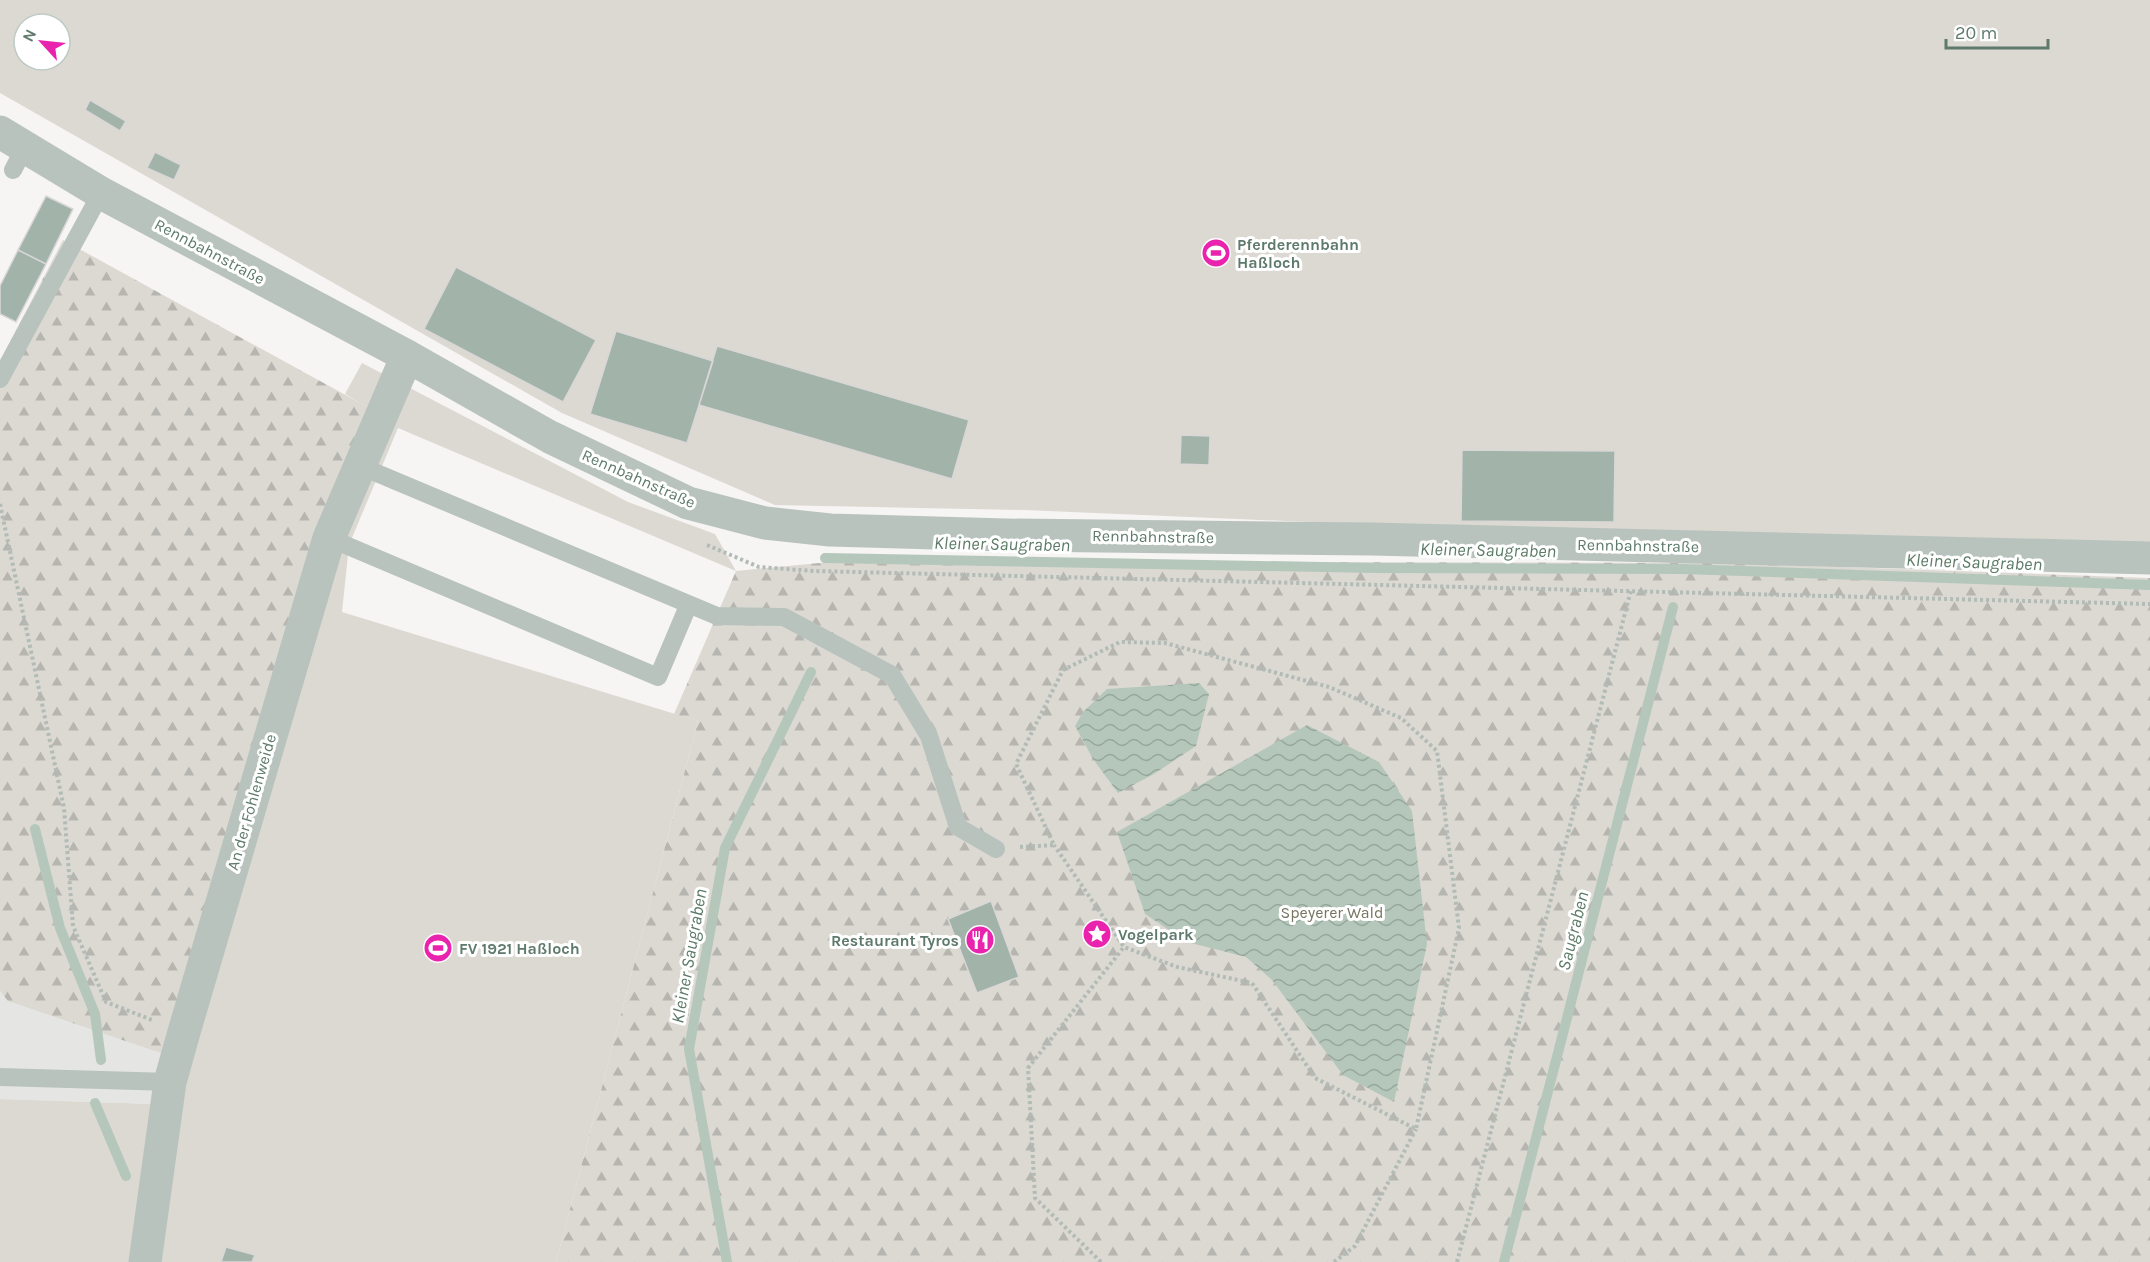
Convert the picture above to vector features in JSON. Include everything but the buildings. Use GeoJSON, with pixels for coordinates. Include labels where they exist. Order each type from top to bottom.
{"type":"FeatureCollection","features":[{"type":"Feature","properties":{"kind":"street","name":"Rennbahnstraße"},"geometry":{"type":"LineString","coordinates":[[13,149],[101,193],[408,356],[550,437],[688,503],[765,523],[853,531],[1372,539],[2150,558]]}},
{"type":"Feature","properties":{"kind":"street","name":"An der Fohlenweide"},"geometry":{"type":"LineString","coordinates":[[145,1262],[170,1083],[184,1032],[329,538],[408,356]]}},
{"type":"Feature","properties":{"kind":"lane"},"geometry":{"type":"LineString","coordinates":[[0,379],[101,193]]}},
{"type":"Feature","properties":{"kind":"lane"},"geometry":{"type":"LineString","coordinates":[[360,466],[688,606],[717,616],[784,617],[892,675],[929,736],[958,827],[996,849]]}},
{"type":"Feature","properties":{"kind":"lane"},"geometry":{"type":"LineString","coordinates":[[329,538],[658,677],[688,606]]}},
{"type":"Feature","properties":{"kind":"lane"},"geometry":{"type":"LineString","coordinates":[[0,1077],[170,1083]]}},
{"type":"Feature","properties":{"kind":"path"},"geometry":{"type":"LineString","coordinates":[[0,504],[64,808],[73,926],[106,1002],[184,1032]]}},
{"type":"Feature","properties":{"kind":"path"},"geometry":{"type":"LineString","coordinates":[[1458,1262],[1631,590]]}},
{"type":"Feature","properties":{"kind":"path"},"geometry":{"type":"LineString","coordinates":[[1334,1262],[1355,1246],[1416,1128],[1459,928],[1437,752],[1401,718],[1329,687],[1165,643],[1120,642],[1063,670],[1016,764],[1054,845],[1124,947],[1177,967],[1252,983],[1315,1078],[1416,1128]]}},
{"type":"Feature","properties":{"kind":"path"},"geometry":{"type":"LineString","coordinates":[[996,849],[1054,845]]}},
{"type":"Feature","properties":{"kind":"path"},"geometry":{"type":"LineString","coordinates":[[1101,1262],[1035,1198],[1028,1068],[1124,947]]}},
{"type":"Feature","properties":{"kind":"shaded area"},"geometry":{"type":"Polygon","coordinates":[[[0,991],[9,1001],[166,1055],[155,1104],[0,1099],[0,991]]]}},
{"type":"Feature","properties":{"kind":"green space","name":"Pferderennbahn Haßloch"},"geometry":{"type":"Polygon","coordinates":[[[0,0],[2150,0],[2150,543],[1428,527],[1024,510],[775,505],[562,413],[0,93],[0,0]]]}},
{"type":"Feature","properties":{"kind":"green space"},"geometry":{"type":"Polygon","coordinates":[[[63,240],[371,409],[166,1055],[8,1001],[0,991],[0,361],[63,240]]]}},
{"type":"Feature","properties":{"kind":"green space","name":"FV 1921 Haßloch"},"geometry":{"type":"Polygon","coordinates":[[[362,363],[628,502],[715,534],[736,571],[398,428],[349,545],[342,612],[698,721],[556,1262],[0,1262],[0,1099],[154,1104],[370,409],[345,394],[362,363]]]}},
{"type":"Feature","properties":{"kind":"green space","name":"Speyerer Wald"},"geometry":{"type":"Polygon","coordinates":[[[840,561],[1730,563],[2150,578],[2150,1262],[556,1262],[698,721],[674,714],[736,571],[840,561]]]}},
{"type":"Feature","properties":{"kind":"water"},"geometry":{"type":"Polygon","coordinates":[[[1199,683],[1209,694],[1196,746],[1154,774],[1118,793],[1093,759],[1075,726],[1083,712],[1107,689],[1199,683]]]}},
{"type":"Feature","properties":{"kind":"water"},"geometry":{"type":"Polygon","coordinates":[[[1307,725],[1379,762],[1412,811],[1427,944],[1394,1102],[1343,1075],[1272,980],[1246,957],[1187,942],[1145,914],[1117,832],[1307,725]]]}},
{"type":"Feature","properties":{"kind":"waterway","name":"Kleiner Saugraben"},"geometry":{"type":"LineString","coordinates":[[825,558],[1374,568],[1682,569],[2150,585]]}},
{"type":"Feature","properties":{"kind":"waterway","name":"Saugraben"},"geometry":{"type":"LineString","coordinates":[[1504,1262],[1673,607]]}},
{"type":"Feature","properties":{"kind":"waterway","name":"Kleiner Saugraben"},"geometry":{"type":"LineString","coordinates":[[727,1262],[689,1049],[725,848],[811,672]]}},
{"type":"Feature","properties":{"kind":"waterway"},"geometry":{"type":"LineString","coordinates":[[35,829],[60,928],[95,1014],[101,1060]]}},
{"type":"Feature","properties":{"kind":"waterway"},"geometry":{"type":"LineString","coordinates":[[95,1103],[126,1176]]}},
{"type":"Feature","properties":{"kind":"place","name":"Pferderennbahn Haßloch"},"geometry":{"type":"Point","coordinates":[1216,253]}},
{"type":"Feature","properties":{"kind":"place","name":"Vogelpark"},"geometry":{"type":"Point","coordinates":[1097,934]}},
{"type":"Feature","properties":{"kind":"place","name":"Restaurant Tyros"},"geometry":{"type":"Point","coordinates":[980,940]}},
{"type":"Feature","properties":{"kind":"place","name":"FV 1921 Haßloch"},"geometry":{"type":"Point","coordinates":[438,948]}}]}
